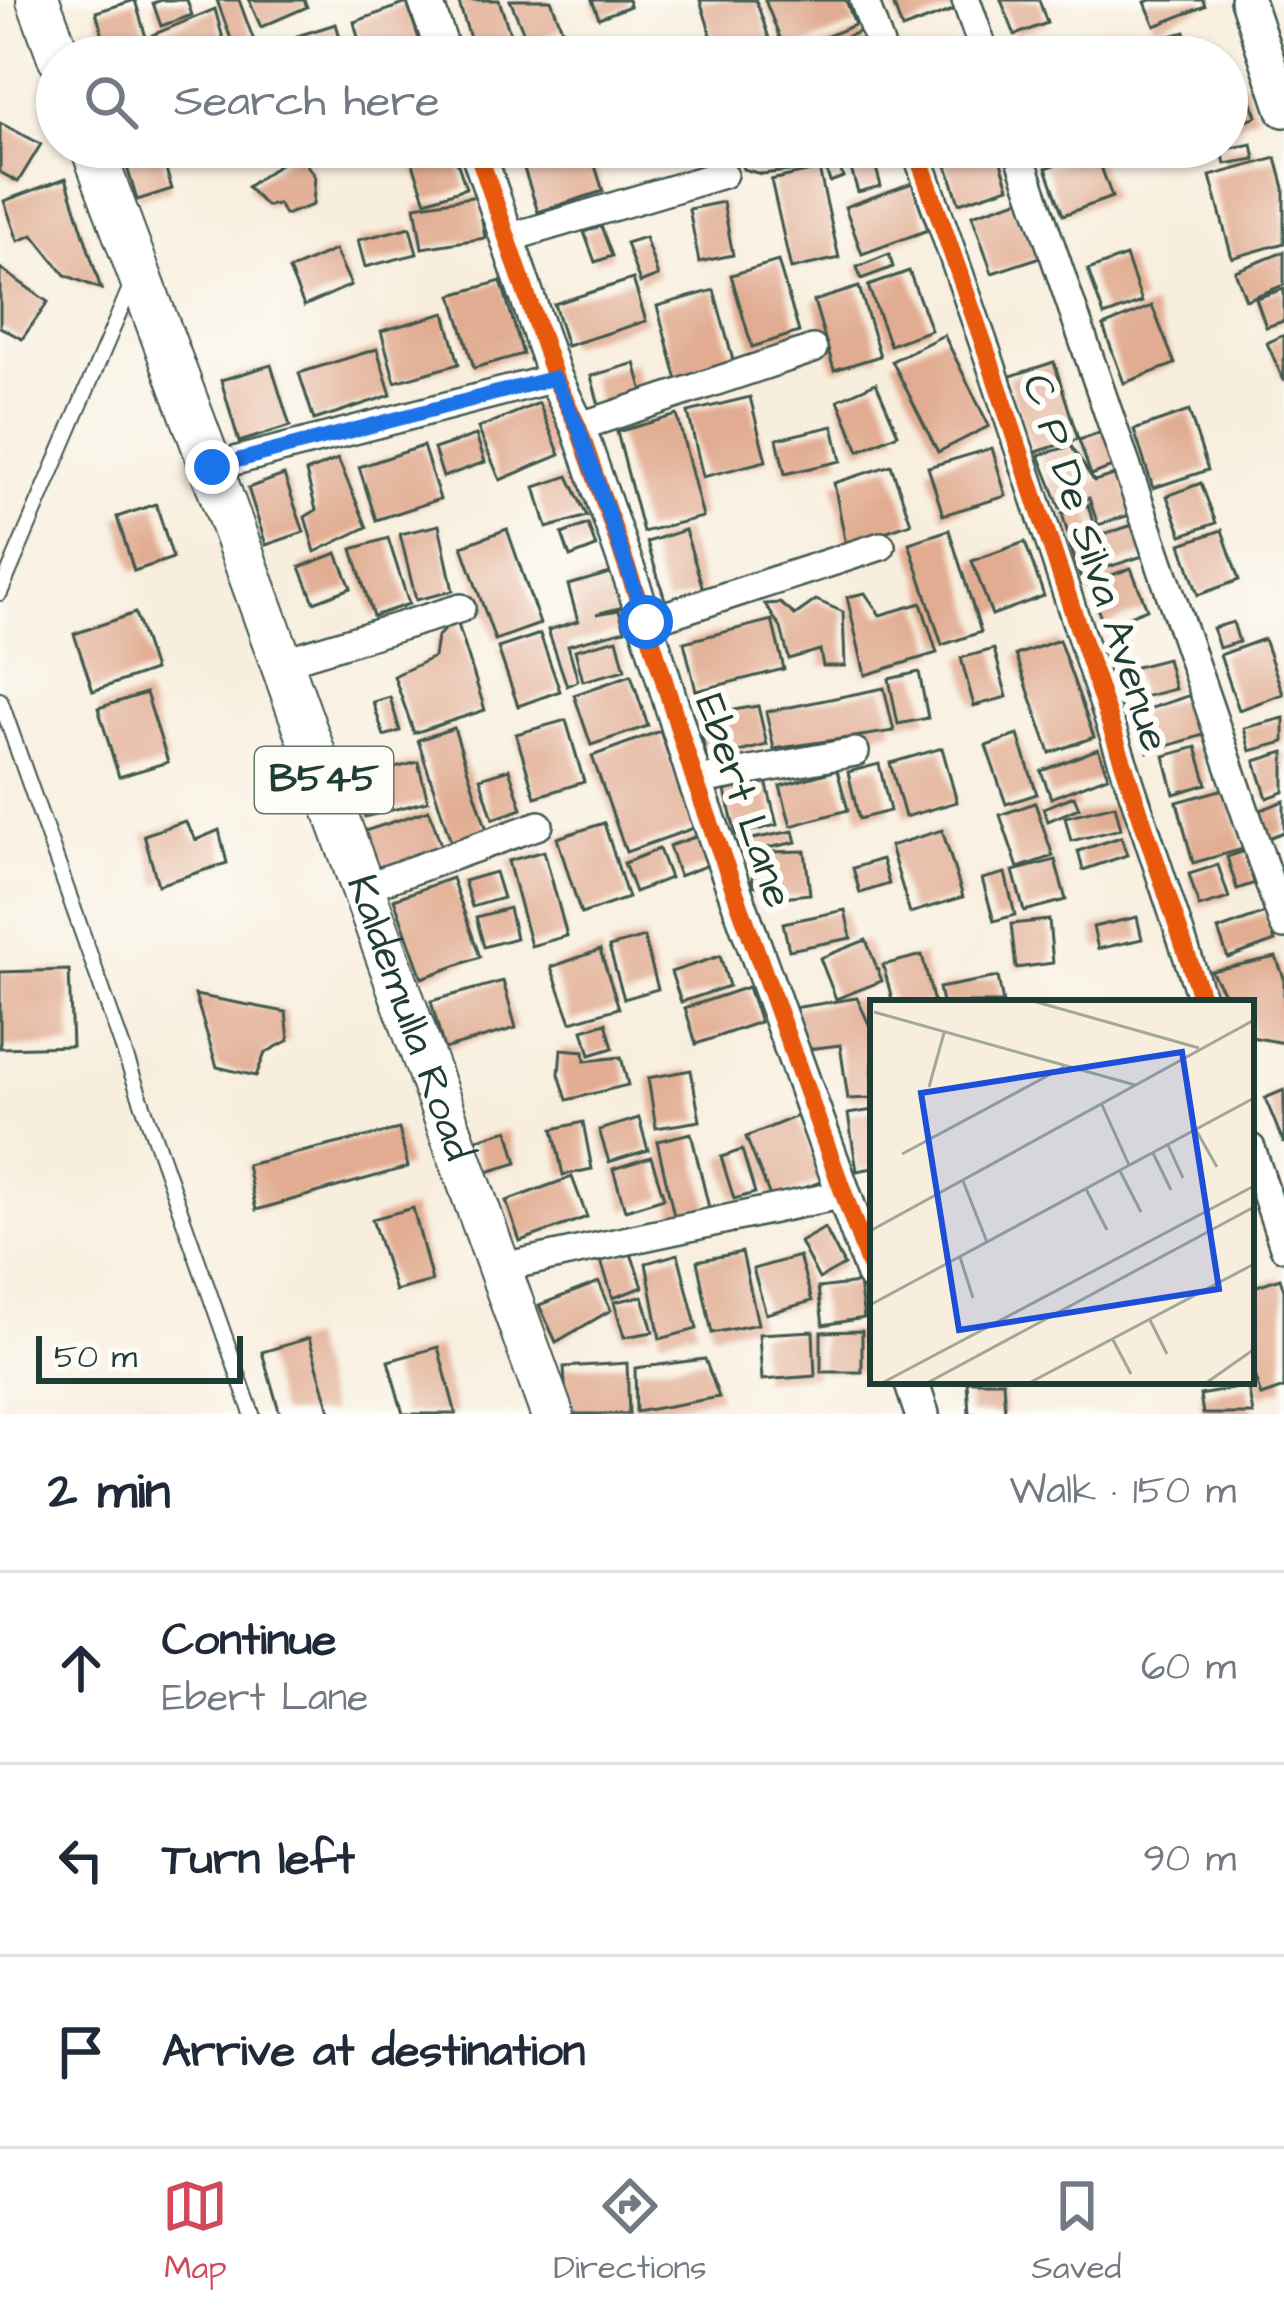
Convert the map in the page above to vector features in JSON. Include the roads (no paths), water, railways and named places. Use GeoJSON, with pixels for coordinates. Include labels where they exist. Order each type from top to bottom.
{"type":"FeatureCollection","features":[{"type":"Feature","properties":{"kind":"main road"},"geometry":{"type":"LineString","coordinates":[[38,0],[51,36]]}},
{"type":"Feature","properties":{"kind":"main road","name":"Kaldemulla Road"},"geometry":{"type":"LineString","coordinates":[[100,168],[552,1414]]}},
{"type":"Feature","properties":{"kind":"street"},"geometry":{"type":"LineString","coordinates":[[424,0],[437,36]]}},
{"type":"Feature","properties":{"kind":"street"},"geometry":{"type":"LineString","coordinates":[[864,0],[877,36]]}},
{"type":"Feature","properties":{"kind":"street"},"geometry":{"type":"LineString","coordinates":[[966,0],[979,36]]}},
{"type":"Feature","properties":{"kind":"street"},"geometry":{"type":"LineString","coordinates":[[1247,0],[1284,110]]}},
{"type":"Feature","properties":{"kind":"street","name":"Ebert Lane"},"geometry":{"type":"LineString","coordinates":[[491,168],[508,238],[554,378],[578,427],[695,781],[870,1267]]}},
{"type":"Feature","properties":{"kind":"street","name":"C P De Silva Avenue"},"geometry":{"type":"LineString","coordinates":[[922,168],[1202,1000]]}},
{"type":"Feature","properties":{"kind":"street"},"geometry":{"type":"LineString","coordinates":[[1024,168],[1284,925]]}},
{"type":"Feature","properties":{"kind":"street"},"geometry":{"type":"LineString","coordinates":[[508,238],[723,174]]}},
{"type":"Feature","properties":{"kind":"street"},"geometry":{"type":"LineString","coordinates":[[578,427],[813,349]]}},
{"type":"Feature","properties":{"kind":"street"},"geometry":{"type":"LineString","coordinates":[[212,467],[554,378]]}},
{"type":"Feature","properties":{"kind":"street"},"geometry":{"type":"LineString","coordinates":[[646,622],[881,546]]}},
{"type":"Feature","properties":{"kind":"street"},"geometry":{"type":"LineString","coordinates":[[281,662],[461,608]]}},
{"type":"Feature","properties":{"kind":"street"},"geometry":{"type":"LineString","coordinates":[[695,781],[854,752]]}},
{"type":"Feature","properties":{"kind":"street"},"geometry":{"type":"LineString","coordinates":[[363,888],[539,825]]}},
{"type":"Feature","properties":{"kind":"street"},"geometry":{"type":"LineString","coordinates":[[1254,1157],[1284,1247]]}},
{"type":"Feature","properties":{"kind":"street"},"geometry":{"type":"LineString","coordinates":[[498,1268],[844,1194]]}},
{"type":"Feature","properties":{"kind":"street"},"geometry":{"type":"LineString","coordinates":[[912,1384],[922,1414]]}},
{"type":"Feature","properties":{"kind":"lane"},"geometry":{"type":"LineString","coordinates":[[0,593],[137,271]]}},
{"type":"Feature","properties":{"kind":"lane"},"geometry":{"type":"LineString","coordinates":[[0,700],[251,1414]]}}]}
